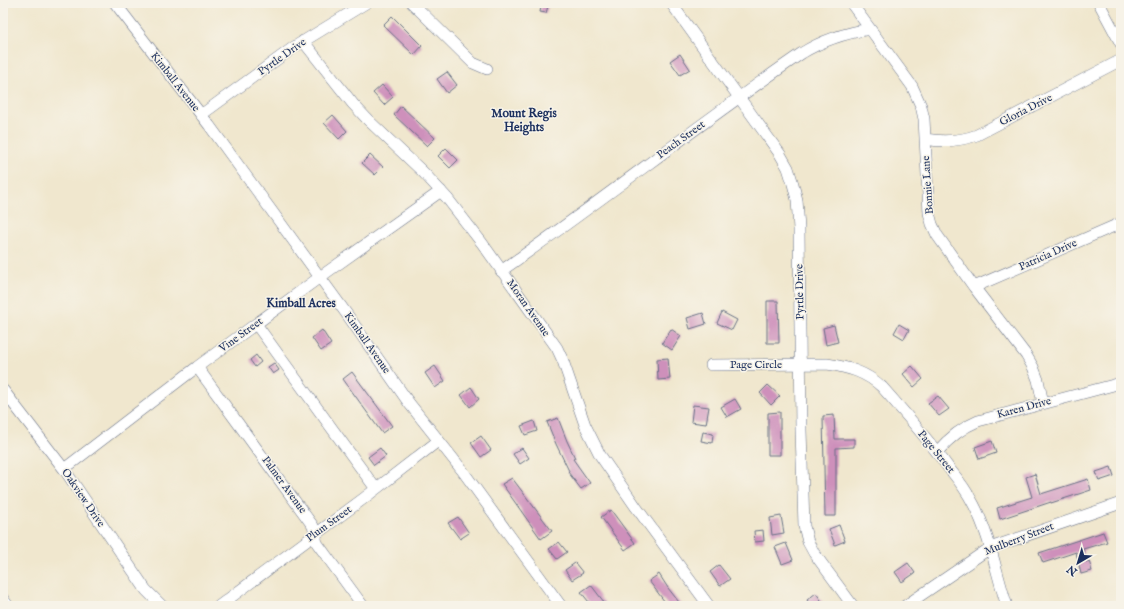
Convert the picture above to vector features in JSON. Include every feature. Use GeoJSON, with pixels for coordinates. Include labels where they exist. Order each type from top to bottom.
{"type":"FeatureCollection","features":[{"type":"Feature","properties":{"kind":"street","name":"Kimball Avenue"},"geometry":{"type":"LineString","coordinates":[[115,3],[201,114],[438,441],[462,470],[561,606]]}},
{"type":"Feature","properties":{"kind":"street","name":"Pyrtle Drive"},"geometry":{"type":"LineString","coordinates":[[201,114],[303,41],[366,3]]}},
{"type":"Feature","properties":{"kind":"street"},"geometry":{"type":"LineString","coordinates":[[412,3],[473,62],[487,69]]}},
{"type":"Feature","properties":{"kind":"street","name":"Pyrtle Drive"},"geometry":{"type":"LineString","coordinates":[[670,3],[740,98],[780,154],[788,168],[797,200],[799,229],[801,430],[805,530],[808,542],[814,553],[853,606]]}},
{"type":"Feature","properties":{"kind":"street","name":"Bonnie Lane"},"geometry":{"type":"LineString","coordinates":[[851,3],[916,93],[921,106],[924,119],[929,213],[937,235],[974,288],[1029,361],[1038,380],[1043,403]]}},
{"type":"Feature","properties":{"kind":"street"},"geometry":{"type":"LineString","coordinates":[[1099,3],[1121,44]]}},
{"type":"Feature","properties":{"kind":"street","name":"Peach Street"},"geometry":{"type":"LineString","coordinates":[[502,271],[779,68],[813,46],[849,32],[870,29]]}},
{"type":"Feature","properties":{"kind":"street","name":"Moran Avenue"},"geometry":{"type":"LineString","coordinates":[[303,41],[353,104],[441,191],[502,271],[556,348],[563,361],[585,425],[600,455],[636,507],[709,606]]}},
{"type":"Feature","properties":{"kind":"street","name":"Gloria Drive"},"geometry":{"type":"LineString","coordinates":[[925,139],[946,141],[977,135],[1121,60]]}},
{"type":"Feature","properties":{"kind":"street","name":"Vine Street"},"geometry":{"type":"LineString","coordinates":[[64,469],[197,367],[441,191]]}},
{"type":"Feature","properties":{"kind":"street","name":"Patricia Drive"},"geometry":{"type":"LineString","coordinates":[[974,288],[1121,223]]}},
{"type":"Feature","properties":{"kind":"street"},"geometry":{"type":"LineString","coordinates":[[256,324],[376,489]]}},
{"type":"Feature","properties":{"kind":"street","name":"Page Circle"},"geometry":{"type":"LineString","coordinates":[[711,365],[801,364]]}},
{"type":"Feature","properties":{"kind":"street","name":"Page Street"},"geometry":{"type":"LineString","coordinates":[[801,364],[827,364],[842,366],[867,375],[882,387],[938,452],[964,487],[974,504],[983,526],[1007,606]]}},
{"type":"Feature","properties":{"kind":"street","name":"Palmer Avenue"},"geometry":{"type":"LineString","coordinates":[[197,367],[313,526],[317,543],[363,606]]}},
{"type":"Feature","properties":{"kind":"street","name":"Karen Drive"},"geometry":{"type":"LineString","coordinates":[[938,452],[950,438],[966,426],[978,421],[1121,383]]}},
{"type":"Feature","properties":{"kind":"street","name":"Oakview Drive"},"geometry":{"type":"LineString","coordinates":[[3,390],[64,469],[146,590],[162,606]]}},
{"type":"Feature","properties":{"kind":"street","name":"Plum Street"},"geometry":{"type":"LineString","coordinates":[[219,606],[438,441]]}},
{"type":"Feature","properties":{"kind":"street","name":"Mulberry Street"},"geometry":{"type":"LineString","coordinates":[[906,606],[990,548],[1121,502]]}},
{"type":"Feature","properties":{"kind":"street"},"geometry":{"type":"LineString","coordinates":[[3,599],[8,606]]}},
{"type":"Feature","properties":{"kind":"building"},"geometry":{"type":"Polygon","coordinates":[[[542,3],[549,3],[546,13],[540,12],[542,3]]]}},
{"type":"Feature","properties":{"kind":"building"},"geometry":{"type":"Polygon","coordinates":[[[392,16],[422,46],[414,55],[383,25],[392,16]]]}},
{"type":"Feature","properties":{"kind":"building"},"geometry":{"type":"Polygon","coordinates":[[[680,54],[690,69],[680,75],[670,61],[680,54]]]}},
{"type":"Feature","properties":{"kind":"building"},"geometry":{"type":"Polygon","coordinates":[[[447,72],[457,85],[447,93],[437,79],[447,72]]]}},
{"type":"Feature","properties":{"kind":"building"},"geometry":{"type":"Polygon","coordinates":[[[382,85],[393,97],[384,105],[373,93],[382,85]]]}},
{"type":"Feature","properties":{"kind":"building"},"geometry":{"type":"Polygon","coordinates":[[[401,106],[435,138],[427,146],[394,115],[401,106]]]}},
{"type":"Feature","properties":{"kind":"building"},"geometry":{"type":"Polygon","coordinates":[[[333,115],[347,131],[339,139],[324,123],[333,115]]]}},
{"type":"Feature","properties":{"kind":"building"},"geometry":{"type":"Polygon","coordinates":[[[446,148],[458,160],[450,168],[438,156],[446,148]]]}},
{"type":"Feature","properties":{"kind":"building"},"geometry":{"type":"Polygon","coordinates":[[[370,155],[383,167],[375,175],[362,163],[370,155]]]}},
{"type":"Feature","properties":{"kind":"building"},"geometry":{"type":"Polygon","coordinates":[[[767,301],[778,301],[779,343],[767,343],[767,301]]]}},
{"type":"Feature","properties":{"kind":"building"},"geometry":{"type":"Polygon","coordinates":[[[722,312],[737,320],[732,330],[717,323],[722,312]]]}},
{"type":"Feature","properties":{"kind":"building"},"geometry":{"type":"Polygon","coordinates":[[[703,313],[706,324],[690,329],[687,318],[703,313]]]}},
{"type":"Feature","properties":{"kind":"building"},"geometry":{"type":"Polygon","coordinates":[[[899,324],[909,330],[904,339],[894,333],[899,324]]]}},
{"type":"Feature","properties":{"kind":"building"},"geometry":{"type":"Polygon","coordinates":[[[834,325],[838,342],[826,345],[823,328],[834,325]]]}},
{"type":"Feature","properties":{"kind":"building"},"geometry":{"type":"Polygon","coordinates":[[[671,329],[681,336],[672,350],[662,343],[671,329]]]}},
{"type":"Feature","properties":{"kind":"building"},"geometry":{"type":"Polygon","coordinates":[[[322,330],[331,344],[321,351],[312,338],[322,330]]]}},
{"type":"Feature","properties":{"kind":"building"},"geometry":{"type":"Polygon","coordinates":[[[256,355],[261,362],[255,367],[250,360],[256,355]]]}},
{"type":"Feature","properties":{"kind":"building"},"geometry":{"type":"Polygon","coordinates":[[[668,358],[670,379],[658,380],[657,359],[668,358]]]}},
{"type":"Feature","properties":{"kind":"building"},"geometry":{"type":"Polygon","coordinates":[[[274,363],[279,370],[273,374],[268,367],[274,363]]]}},
{"type":"Feature","properties":{"kind":"building"},"geometry":{"type":"Polygon","coordinates":[[[435,366],[445,381],[435,388],[425,373],[435,366]]]}},
{"type":"Feature","properties":{"kind":"building"},"geometry":{"type":"Polygon","coordinates":[[[912,366],[923,379],[914,387],[903,374],[912,366]]]}},
{"type":"Feature","properties":{"kind":"building"},"geometry":{"type":"Polygon","coordinates":[[[352,372],[392,426],[382,433],[343,379],[352,372]]]}},
{"type":"Feature","properties":{"kind":"building"},"geometry":{"type":"Polygon","coordinates":[[[768,385],[780,396],[771,405],[760,393],[768,385]]]}},
{"type":"Feature","properties":{"kind":"building"},"geometry":{"type":"Polygon","coordinates":[[[471,387],[479,399],[470,407],[461,395],[471,387]]]}},
{"type":"Feature","properties":{"kind":"building"},"geometry":{"type":"Polygon","coordinates":[[[938,396],[949,409],[939,416],[928,403],[938,396]]]}},
{"type":"Feature","properties":{"kind":"building"},"geometry":{"type":"Polygon","coordinates":[[[735,399],[741,409],[727,417],[721,407],[735,399]]]}},
{"type":"Feature","properties":{"kind":"building"},"geometry":{"type":"Polygon","coordinates":[[[693,405],[709,407],[706,424],[691,422],[693,405]]]}},
{"type":"Feature","properties":{"kind":"building"},"geometry":{"type":"Polygon","coordinates":[[[780,412],[780,455],[768,455],[768,413],[780,412]]]}},
{"type":"Feature","properties":{"kind":"building"},"geometry":{"type":"Polygon","coordinates":[[[834,415],[835,439],[854,439],[854,447],[836,448],[836,516],[825,516],[823,416],[834,415]]]}},
{"type":"Feature","properties":{"kind":"building"},"geometry":{"type":"Polygon","coordinates":[[[558,418],[575,458],[573,459],[590,483],[581,489],[568,472],[569,471],[547,422],[558,418]]]}},
{"type":"Feature","properties":{"kind":"building"},"geometry":{"type":"Polygon","coordinates":[[[534,421],[537,431],[525,435],[521,426],[534,421]]]}},
{"type":"Feature","properties":{"kind":"building"},"geometry":{"type":"Polygon","coordinates":[[[703,432],[713,434],[712,443],[701,441],[703,432]]]}},
{"type":"Feature","properties":{"kind":"building"},"geometry":{"type":"Polygon","coordinates":[[[481,436],[491,450],[481,457],[471,443],[481,436]]]}},
{"type":"Feature","properties":{"kind":"building"},"geometry":{"type":"Polygon","coordinates":[[[992,441],[996,453],[979,459],[975,447],[992,441]]]}},
{"type":"Feature","properties":{"kind":"building"},"geometry":{"type":"Polygon","coordinates":[[[380,448],[386,456],[374,465],[368,457],[380,448]]]}},
{"type":"Feature","properties":{"kind":"building"},"geometry":{"type":"Polygon","coordinates":[[[522,448],[529,458],[520,464],[513,454],[522,448]]]}},
{"type":"Feature","properties":{"kind":"building"},"geometry":{"type":"Polygon","coordinates":[[[1111,467],[1114,476],[1099,481],[1096,472],[1111,467]]]}},
{"type":"Feature","properties":{"kind":"building"},"geometry":{"type":"Polygon","coordinates":[[[1035,474],[1041,494],[1088,479],[1091,490],[1000,519],[997,508],[1032,497],[1026,477],[1035,474]]]}},
{"type":"Feature","properties":{"kind":"building"},"geometry":{"type":"Polygon","coordinates":[[[512,478],[552,531],[541,539],[502,484],[512,478]]]}},
{"type":"Feature","properties":{"kind":"building"},"geometry":{"type":"Polygon","coordinates":[[[611,510],[635,543],[625,550],[601,517],[611,510]]]}},
{"type":"Feature","properties":{"kind":"building"},"geometry":{"type":"Polygon","coordinates":[[[781,516],[784,533],[772,535],[770,518],[781,516]]]}},
{"type":"Feature","properties":{"kind":"building"},"geometry":{"type":"Polygon","coordinates":[[[458,517],[469,533],[460,539],[448,523],[458,517]]]}},
{"type":"Feature","properties":{"kind":"building"},"geometry":{"type":"Polygon","coordinates":[[[839,525],[845,541],[835,545],[829,529],[839,525]]]}},
{"type":"Feature","properties":{"kind":"building"},"geometry":{"type":"Polygon","coordinates":[[[763,530],[764,541],[755,542],[754,531],[763,530]]]}},
{"type":"Feature","properties":{"kind":"building"},"geometry":{"type":"Polygon","coordinates":[[[1103,532],[1107,542],[1083,549],[1086,562],[1089,561],[1092,571],[1081,574],[1076,552],[1043,563],[1039,553],[1103,532]]]}},
{"type":"Feature","properties":{"kind":"building"},"geometry":{"type":"Polygon","coordinates":[[[559,542],[567,552],[557,559],[549,549],[559,542]]]}},
{"type":"Feature","properties":{"kind":"building"},"geometry":{"type":"Polygon","coordinates":[[[786,543],[793,560],[782,564],[775,547],[786,543]]]}},
{"type":"Feature","properties":{"kind":"building"},"geometry":{"type":"Polygon","coordinates":[[[575,563],[583,573],[572,580],[565,570],[575,563]]]}},
{"type":"Feature","properties":{"kind":"building"},"geometry":{"type":"Polygon","coordinates":[[[908,563],[915,573],[902,582],[895,572],[908,563]]]}},
{"type":"Feature","properties":{"kind":"building"},"geometry":{"type":"Polygon","coordinates":[[[719,565],[730,579],[720,586],[710,572],[719,565]]]}},
{"type":"Feature","properties":{"kind":"building"},"geometry":{"type":"Polygon","coordinates":[[[659,574],[682,606],[668,606],[649,581],[659,574]]]}},
{"type":"Feature","properties":{"kind":"building"},"geometry":{"type":"Polygon","coordinates":[[[591,585],[607,606],[592,606],[581,592],[591,585]]]}},
{"type":"Feature","properties":{"kind":"building"},"geometry":{"type":"Polygon","coordinates":[[[816,593],[825,606],[811,606],[807,600],[816,593]]]}},
{"type":"Feature","properties":{"kind":"district","name":"Mount Regis Heights"},"geometry":{"type":"Point","coordinates":[524,120]}},
{"type":"Feature","properties":{"kind":"district","name":"Kimball Acres"},"geometry":{"type":"Point","coordinates":[301,303]}}]}
